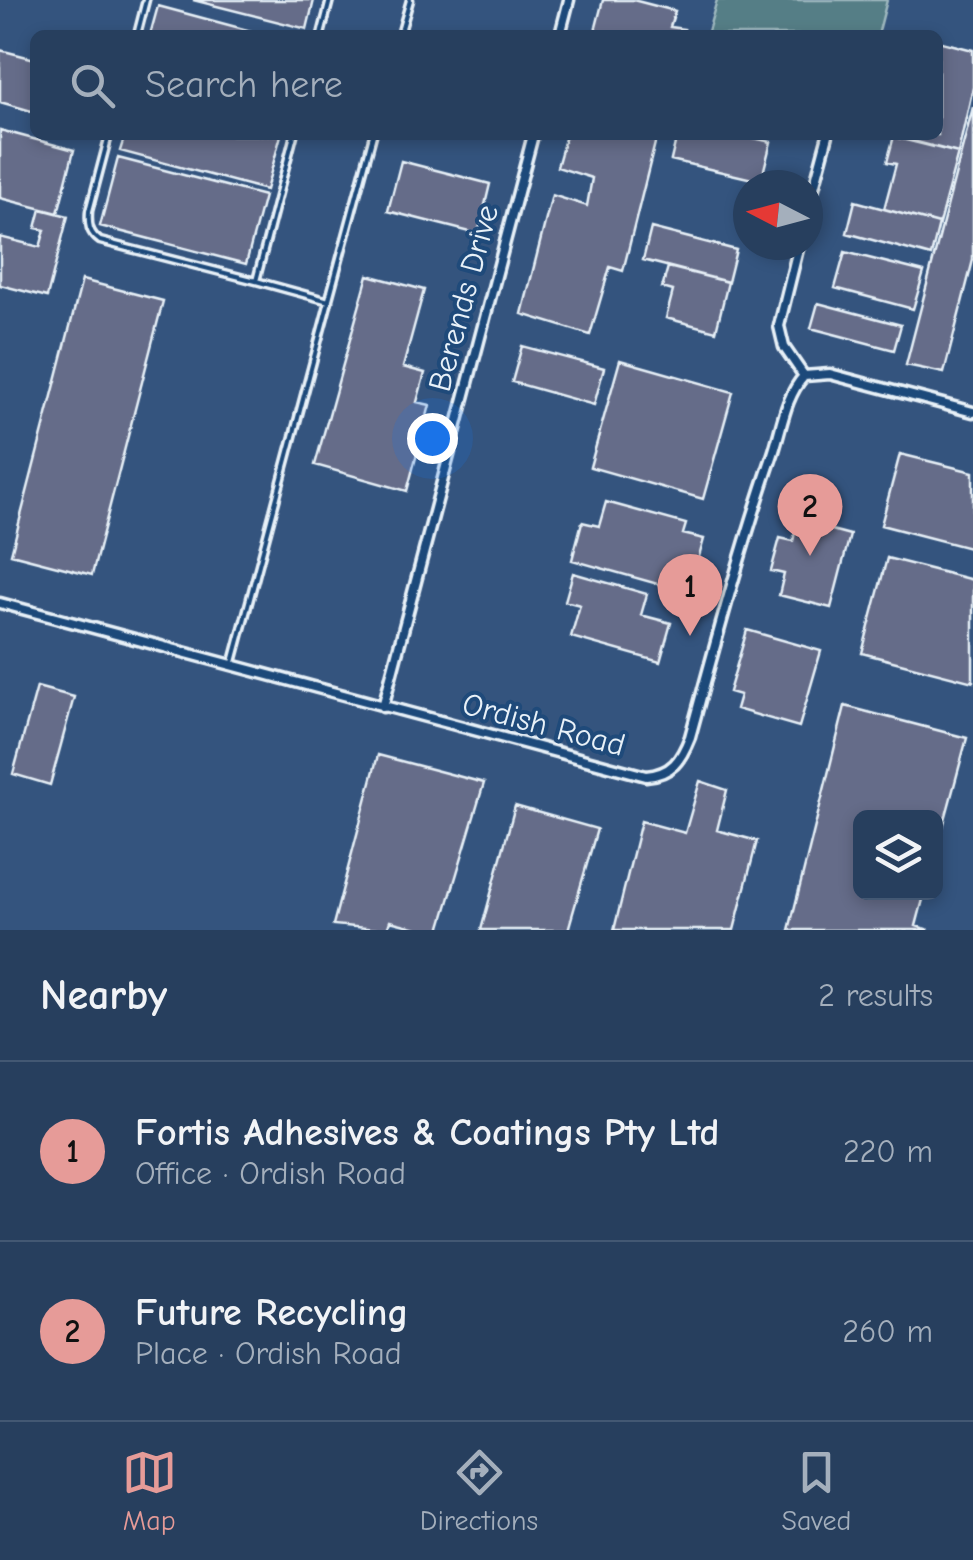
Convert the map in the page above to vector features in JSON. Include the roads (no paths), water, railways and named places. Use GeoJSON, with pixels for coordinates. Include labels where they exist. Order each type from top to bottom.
{"type":"FeatureCollection","features":[{"type":"Feature","properties":{"kind":"street"},"geometry":{"type":"LineString","coordinates":[[561,30],[569,0]]}},
{"type":"Feature","properties":{"kind":"street","name":"Berends Drive"},"geometry":{"type":"LineString","coordinates":[[383,707],[532,140]]}},
{"type":"Feature","properties":{"kind":"street"},"geometry":{"type":"LineString","coordinates":[[819,170],[827,140]]}},
{"type":"Feature","properties":{"kind":"street"},"geometry":{"type":"LineString","coordinates":[[795,260],[779,326],[784,347],[804,376],[830,374],[973,412]]}},
{"type":"Feature","properties":{"kind":"street","name":"Ordish Road"},"geometry":{"type":"LineString","coordinates":[[0,602],[646,776],[660,775],[673,768],[690,737],[744,536],[791,390],[804,376]]}},
{"type":"Feature","properties":{"kind":"lane"},"geometry":{"type":"LineString","coordinates":[[138,30],[146,0]]}},
{"type":"Feature","properties":{"kind":"lane"},"geometry":{"type":"LineString","coordinates":[[322,30],[330,0]]}},
{"type":"Feature","properties":{"kind":"lane"},"geometry":{"type":"LineString","coordinates":[[401,30],[410,0]]}},
{"type":"Feature","properties":{"kind":"lane"},"geometry":{"type":"LineString","coordinates":[[109,140],[89,211],[93,236],[329,301]]}},
{"type":"Feature","properties":{"kind":"lane"},"geometry":{"type":"LineString","coordinates":[[256,281],[293,140]]}},
{"type":"Feature","properties":{"kind":"lane"},"geometry":{"type":"LineString","coordinates":[[232,666],[373,140]]}},
{"type":"Feature","properties":{"kind":"place","name":"Future Recycling"},"geometry":{"type":"Point","coordinates":[810,556]}},
{"type":"Feature","properties":{"kind":"place","name":"Fortis Adhesives & Coatings Pty Ltd"},"geometry":{"type":"Point","coordinates":[690,636]}}]}
